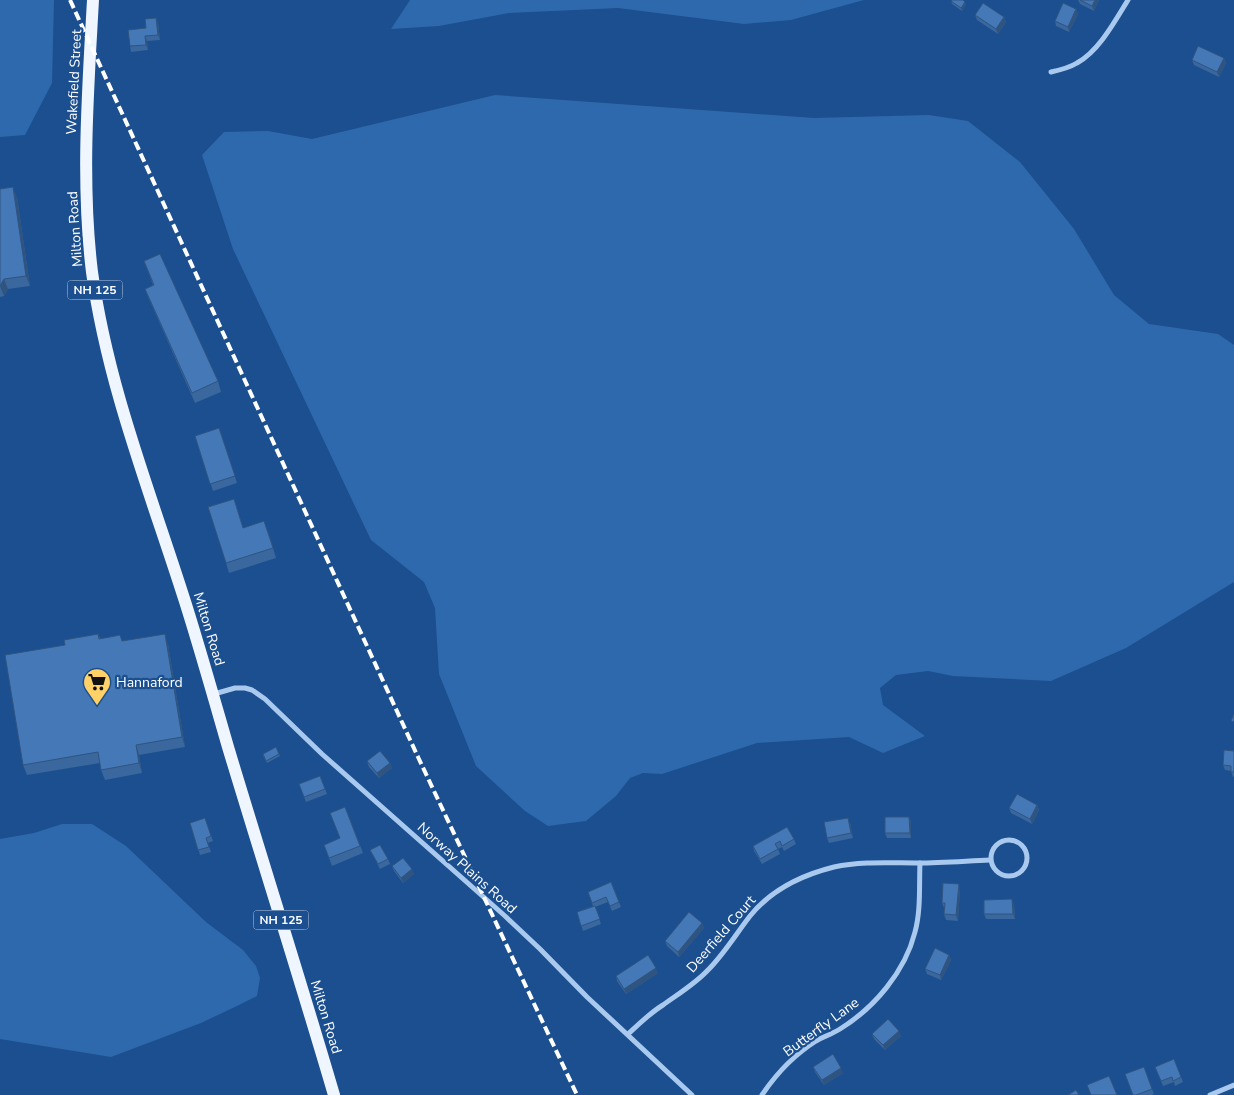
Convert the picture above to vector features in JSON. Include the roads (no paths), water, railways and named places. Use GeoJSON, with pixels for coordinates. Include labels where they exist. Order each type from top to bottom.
{"type":"FeatureCollection","features":[{"type":"Feature","properties":{"kind":"main road","name":"Wakefield Street"},"geometry":{"type":"LineString","coordinates":[[86,166],[93,0]]}},
{"type":"Feature","properties":{"kind":"main road","name":"Milton Road"},"geometry":{"type":"LineString","coordinates":[[86,166],[89,245],[99,316],[122,411],[213,694],[334,1095]]}},
{"type":"Feature","properties":{"kind":"street"},"geometry":{"type":"LineString","coordinates":[[1051,72],[1078,63],[1094,50],[1128,0]]}},
{"type":"Feature","properties":{"kind":"street","name":"Norway Plains Road"},"geometry":{"type":"LineString","coordinates":[[213,694],[235,688],[245,688],[265,698],[322,754],[505,916],[692,1095]]}},
{"type":"Feature","properties":{"kind":"street"},"geometry":{"type":"LineString","coordinates":[[1006,839],[1022,844],[1027,858],[1026,864],[1021,871],[1007,876],[996,871],[990,860],[992,849],[996,844],[1006,839]]}},
{"type":"Feature","properties":{"kind":"street","name":"Deerfield Court"},"geometry":{"type":"LineString","coordinates":[[628,1034],[707,971],[726,950],[752,915],[784,886],[807,875],[841,866],[877,863],[990,860]]}},
{"type":"Feature","properties":{"kind":"street","name":"Butterfly Lane"},"geometry":{"type":"LineString","coordinates":[[762,1095],[773,1079],[793,1059],[862,1013],[890,982],[905,958],[915,931],[919,900],[920,863]]}},
{"type":"Feature","properties":{"kind":"street"},"geometry":{"type":"LineString","coordinates":[[1210,1095],[1234,1085]]}},
{"type":"Feature","properties":{"kind":"railway"},"geometry":{"type":"LineString","coordinates":[[70,0],[418,757],[577,1095]]}},
{"type":"Feature","properties":{"kind":"place","name":"Hannaford"},"geometry":{"type":"Point","coordinates":[97,706]}}]}
